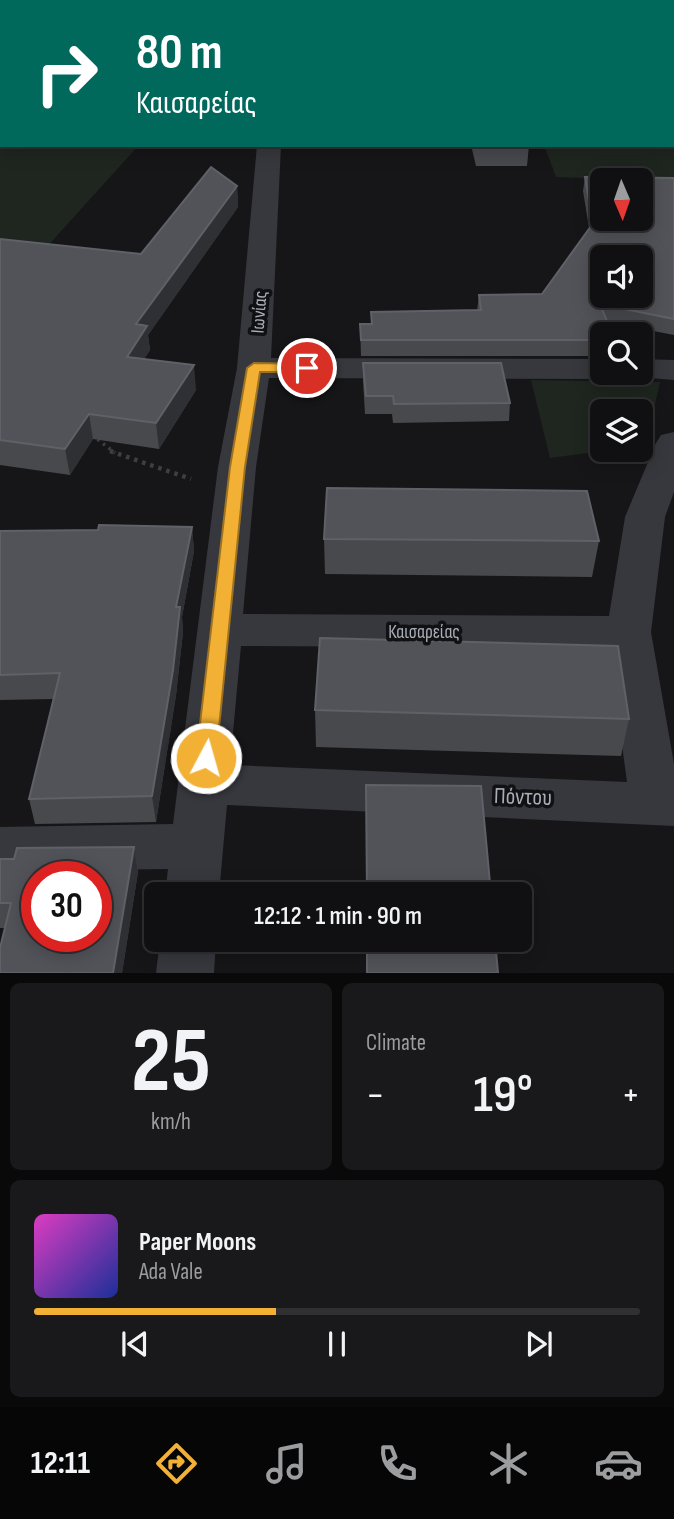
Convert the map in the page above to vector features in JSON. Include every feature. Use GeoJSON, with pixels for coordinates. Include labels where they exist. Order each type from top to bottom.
{"type":"FeatureCollection","features":[{"type":"Feature","properties":{"kind":"street","name":"Ιωνίας"},"geometry":{"type":"LineString","coordinates":[[193,882],[219,630],[236,501],[237,467],[254,368],[269,147]]}},
{"type":"Feature","properties":{"kind":"street"},"geometry":{"type":"LineString","coordinates":[[254,368],[590,369]]}},
{"type":"Feature","properties":{"kind":"street"},"geometry":{"type":"LineString","coordinates":[[653,369],[674,370]]}},
{"type":"Feature","properties":{"kind":"street"},"geometry":{"type":"LineString","coordinates":[[664,803],[629,632],[645,517],[674,443]]}},
{"type":"Feature","properties":{"kind":"street","name":"Καισαρείας"},"geometry":{"type":"LineString","coordinates":[[219,630],[629,632]]}},
{"type":"Feature","properties":{"kind":"street","name":"Πόντου"},"geometry":{"type":"LineString","coordinates":[[204,784],[664,803]]}},
{"type":"Feature","properties":{"kind":"street"},"geometry":{"type":"LineString","coordinates":[[0,849],[175,846]]}},
{"type":"Feature","properties":{"kind":"street"},"geometry":{"type":"LineString","coordinates":[[185,973],[187,952]]}},
{"type":"Feature","properties":{"kind":"path"},"geometry":{"type":"LineString","coordinates":[[90,431],[93,438],[109,450],[195,480]]}},
{"type":"Feature","properties":{"kind":"shaded area"},"geometry":{"type":"Polygon","coordinates":[[[0,147],[137,147],[35,260],[0,256],[0,147]]]}},
{"type":"Feature","properties":{"kind":"shaded area"},"geometry":{"type":"Polygon","coordinates":[[[545,147],[674,147],[674,186],[653,182],[653,168],[590,168],[590,178],[556,177],[545,147]]]}},
{"type":"Feature","properties":{"kind":"shaded area"},"geometry":{"type":"Polygon","coordinates":[[[531,380],[590,381],[590,385],[653,385],[653,382],[660,382],[653,414],[653,399],[590,399],[590,453],[550,458],[531,380]]]}},
{"type":"Feature","properties":{"kind":"building"},"geometry":{"type":"Polygon","coordinates":[[[211,167],[237,186],[136,324],[147,326],[127,357],[194,365],[156,423],[89,414],[65,449],[0,440],[0,239],[141,254],[211,167]]]}},
{"type":"Feature","properties":{"kind":"building"},"geometry":{"type":"Polygon","coordinates":[[[585,177],[590,177],[590,207],[585,177]]]}},
{"type":"Feature","properties":{"kind":"building"},"geometry":{"type":"Polygon","coordinates":[[[653,178],[674,178],[674,319],[620,308],[653,308],[653,245],[590,245],[590,308],[602,308],[607,322],[590,322],[590,340],[361,340],[360,324],[372,324],[371,312],[481,310],[479,295],[542,294],[590,227],[590,231],[653,231],[653,178]]]}},
{"type":"Feature","properties":{"kind":"building"},"geometry":{"type":"Polygon","coordinates":[[[363,363],[501,363],[510,403],[394,404],[393,396],[366,396],[363,363]]]}},
{"type":"Feature","properties":{"kind":"building"},"geometry":{"type":"Polygon","coordinates":[[[327,488],[587,491],[599,541],[324,539],[327,488]]]}},
{"type":"Feature","properties":{"kind":"building"},"geometry":{"type":"Polygon","coordinates":[[[99,525],[192,527],[176,607],[180,607],[173,670],[152,796],[29,799],[60,673],[0,675],[0,531],[98,530],[99,525]]]}},
{"type":"Feature","properties":{"kind":"building"},"geometry":{"type":"Polygon","coordinates":[[[320,638],[618,646],[629,719],[315,710],[320,638]]]}},
{"type":"Feature","properties":{"kind":"building"},"geometry":{"type":"Polygon","coordinates":[[[366,785],[481,786],[490,882],[367,882],[366,785]]]}},
{"type":"Feature","properties":{"kind":"building"},"geometry":{"type":"Polygon","coordinates":[[[134,847],[113,973],[0,973],[0,948],[11,903],[0,903],[0,859],[14,859],[17,848],[134,847]]]}},
{"type":"Feature","properties":{"kind":"building"},"geometry":{"type":"Polygon","coordinates":[[[367,952],[496,952],[498,973],[367,973],[367,952]]]}},
{"type":"Feature","properties":{"kind":"route"},"geometry":{"type":"LineString","coordinates":[[206,758],[236,501],[237,467],[254,368],[307,368]]}}]}
